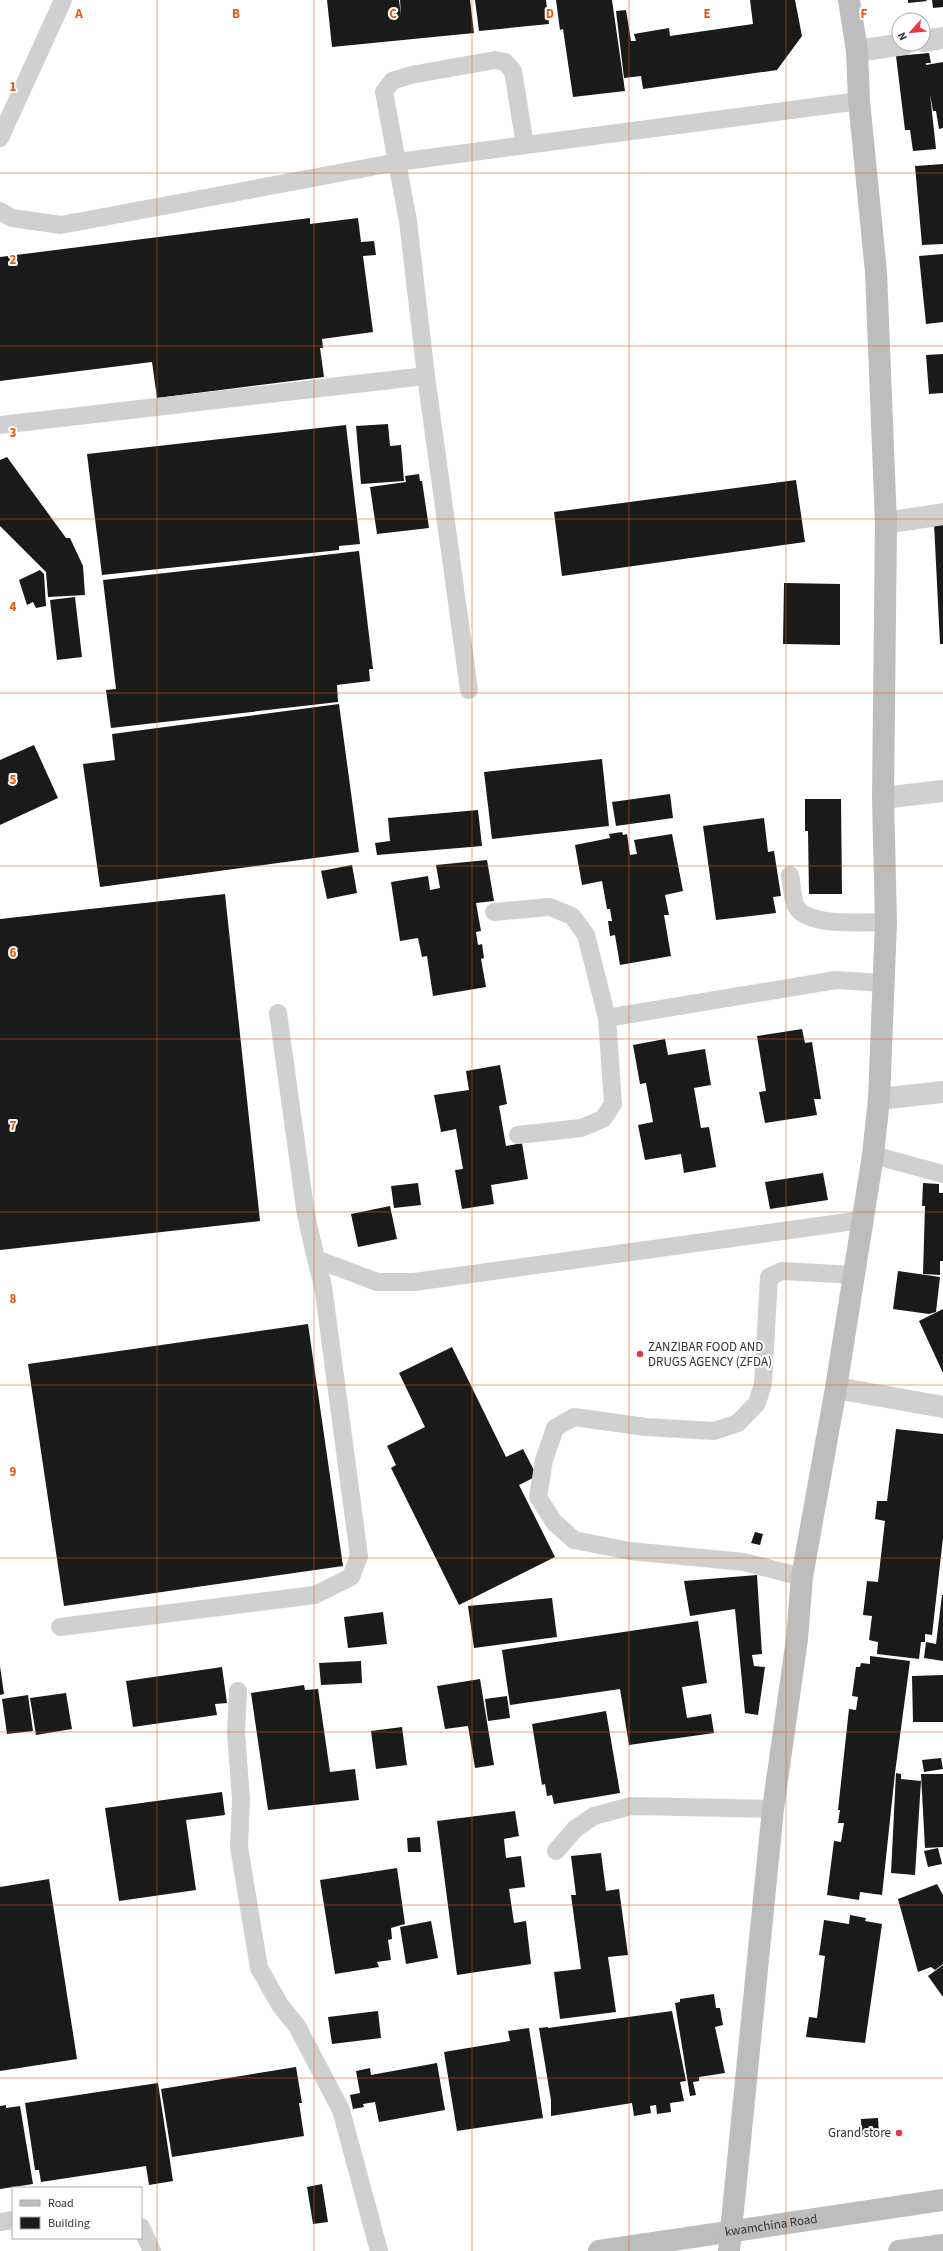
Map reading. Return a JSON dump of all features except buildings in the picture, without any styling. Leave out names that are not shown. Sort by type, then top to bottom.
[{"type":"street","points":[[730,2241],[773,1809],[797,1639],[802,1577],[836,1388],[873,1155],[879,1099],[886,922],[883,798],[886,523],[876,272],[859,101],[857,51],[849,0]]},
{"type":"street","points":[[931,40],[943,38]]},
{"type":"street","points":[[857,51],[891,46]]},
{"type":"street","points":[[886,523],[943,514]]},
{"type":"street","points":[[883,798],[943,791]]},
{"type":"street","points":[[879,1099],[943,1092]]},
{"type":"street","points":[[836,1388],[943,1407]]},
{"type":"street","name":"kwamchina Road","points":[[599,2251],[730,2241],[943,2200]]},
{"type":"street","points":[[899,2251],[943,2245]]},
{"type":"lane","points":[[0,138],[63,0]]},
{"type":"lane","points":[[469,690],[426,376],[408,221],[398,162],[387,118],[384,92],[392,82],[411,75],[495,60],[505,62],[513,71],[525,145]]},
{"type":"lane","points":[[0,211],[12,218],[61,225],[398,162],[859,101]]},
{"type":"lane","points":[[0,425],[426,376]]},
{"type":"lane","points":[[790,875],[796,907],[808,917],[837,922],[886,922]]},
{"type":"lane","points":[[494,912],[550,907],[572,916],[586,935],[607,1018],[613,1104],[603,1119],[581,1128],[518,1135]]},
{"type":"lane","points":[[607,1018],[836,980],[883,983]]},
{"type":"lane","points":[[60,1627],[315,1596],[351,1577],[359,1556],[323,1286],[306,1215],[278,1012]]},
{"type":"lane","points":[[873,1155],[943,1174]]},
{"type":"lane","points":[[316,1259],[378,1282],[414,1282],[862,1220]]},
{"type":"lane","points":[[802,1577],[744,1562],[630,1551],[574,1540],[554,1522],[538,1497],[544,1460],[555,1428],[574,1417],[646,1426],[714,1431],[738,1423],[757,1403],[763,1384],[769,1277],[782,1270],[854,1275]]},
{"type":"lane","points":[[238,1691],[236,1733],[241,1799],[239,1847],[259,1968],[280,2006],[297,2026],[341,2110],[379,2251]]},
{"type":"lane","points":[[556,1851],[575,1829],[594,1816],[631,1806],[773,1809]]},
{"type":"lane","points":[[0,2222],[12,2220]]},
{"type":"lane","points":[[142,2229],[152,2251]]},
{"type":"place","name":"ZANZIBAR FOOD AND DRUGS AGENCY (ZFDA)","points":[[640,1354]]},
{"type":"place","name":"Grand store","points":[[899,2133]]}]
